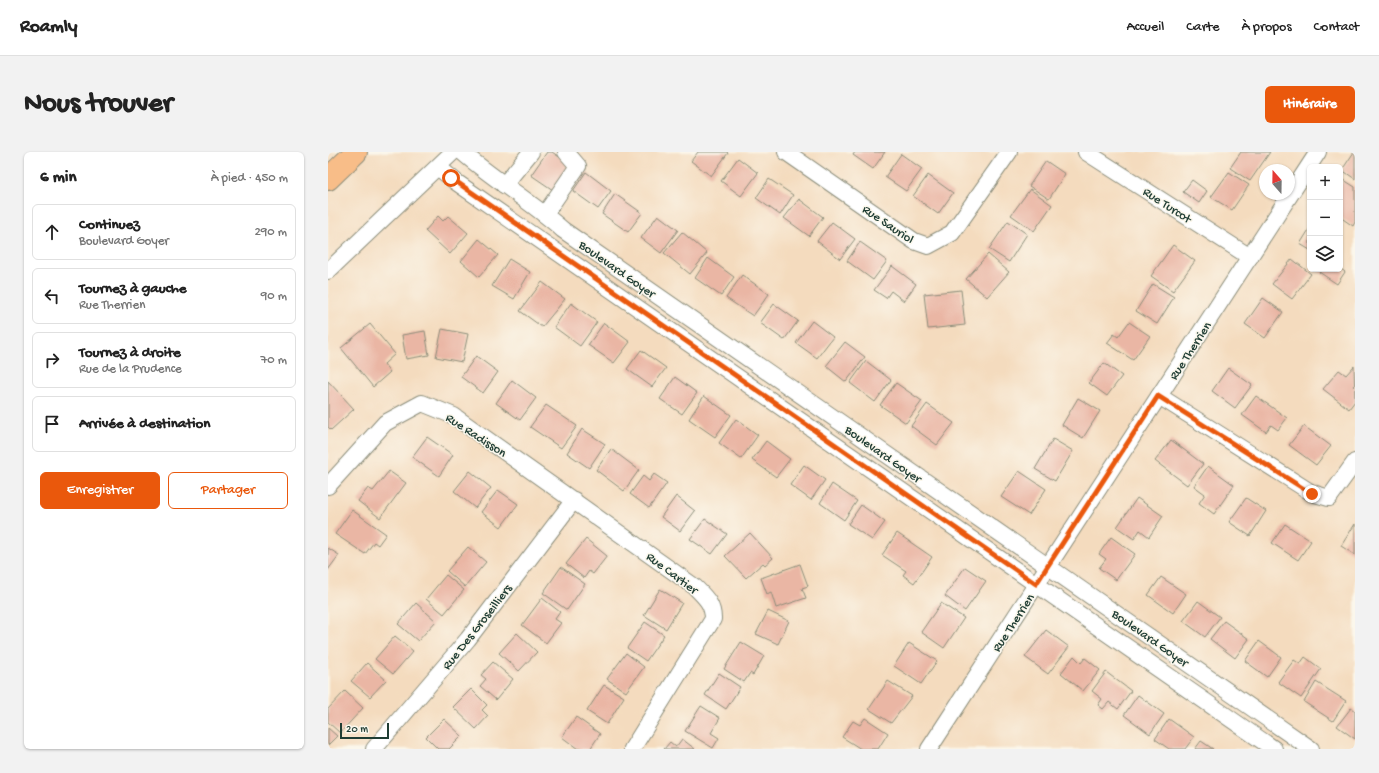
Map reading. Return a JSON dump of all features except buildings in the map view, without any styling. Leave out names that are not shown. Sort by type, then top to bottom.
[{"type":"highway","points":[[328,179],[356,152]]},
{"type":"street","points":[[328,271],[453,152]]},
{"type":"street","name":"Boulevard Goyer","points":[[462,152],[480,168],[546,214],[563,230],[1311,749]]},
{"type":"street","points":[[504,185],[531,152]]},
{"type":"street","points":[[546,214],[578,166],[566,152]]},
{"type":"street","name":"Rue Sauriol","points":[[786,152],[914,241],[928,246],[952,233],[1008,152]]},
{"type":"street","name":"Rue Turcot","points":[[1086,152],[1250,257]]},
{"type":"street","name":"Rue Therrien","points":[[929,749],[1318,152]]},
{"type":"street","name":"Boulevard Goyer","points":[[438,167],[456,182],[1274,749]]},
{"type":"street","points":[[1158,396],[1312,494],[1329,498],[1355,462]]},
{"type":"street","name":"Rue Radisson","points":[[328,486],[385,423],[422,403],[454,416],[574,500]]},
{"type":"street","name":"Rue Des Groseilliers","points":[[374,749],[468,639],[574,500]]},
{"type":"street","name":"Rue Cartier","points":[[574,500],[695,587],[710,603],[713,610],[713,619],[632,749]]},
{"type":"route","points":[[451,178],[1036,584],[1061,548],[1158,396],[1312,494]]}]
